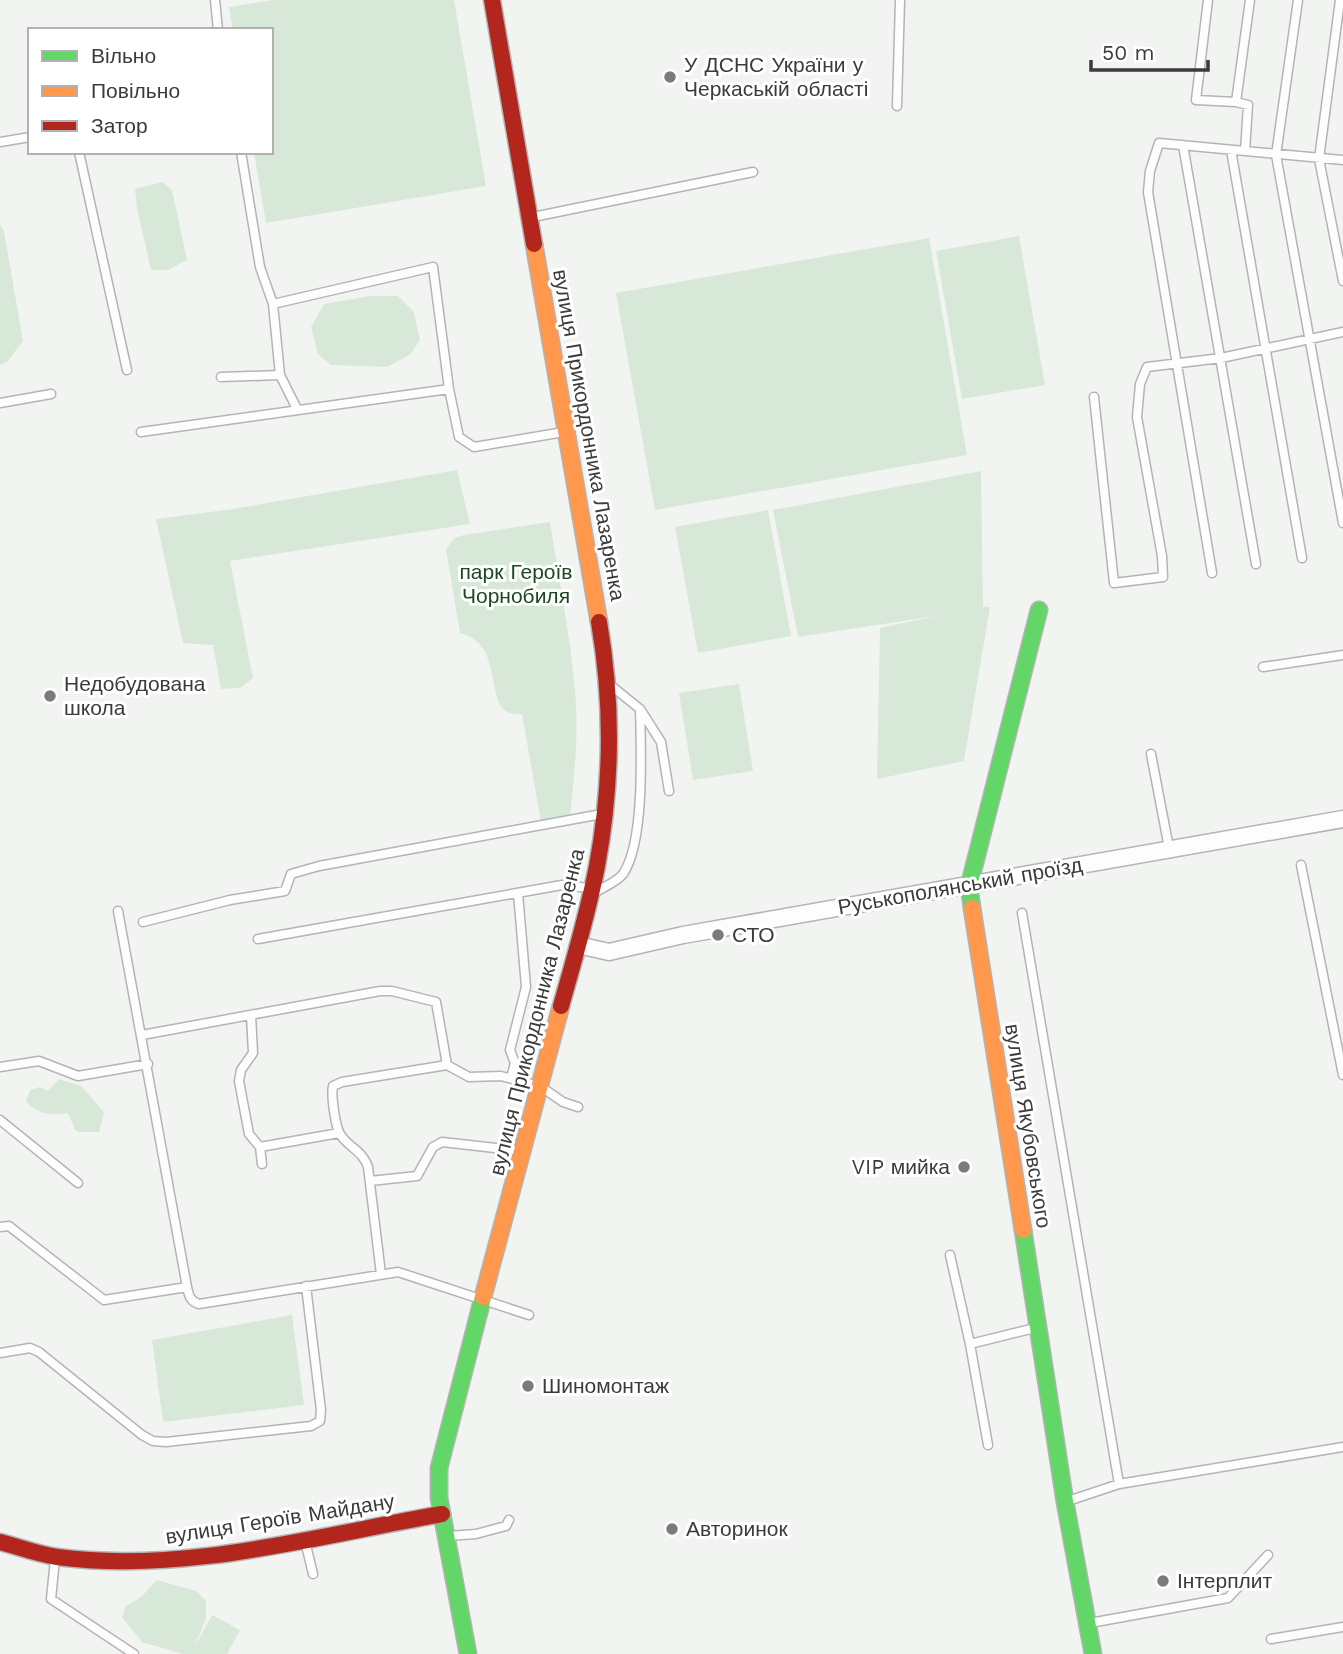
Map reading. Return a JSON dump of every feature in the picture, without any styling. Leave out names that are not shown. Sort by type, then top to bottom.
[{"type":"street","name":"вулиця Прикордонника Лазаренка","points":[[468,1654],[442,1514],[439,1468],[592,893],[605,813],[609,758],[609,684],[594,580],[492,0]]},
{"type":"street","name":"вулиця Якубовського","points":[[1039,610],[969,886],[1065,1502],[1093,1654]]},
{"type":"street","name":"Руськополянський проїзд","points":[[578,945],[609,952],[683,935],[1343,819]]},
{"type":"street","name":"вулиця Героїв Майдану","points":[[0,1542],[56,1556],[157,1559],[220,1552],[442,1514]]},
{"type":"lane","points":[[215,0],[218,28]]},
{"type":"lane","points":[[897,106],[900,0]]},
{"type":"lane","points":[[1208,0],[1196,100],[1248,105],[1245,151]]},
{"type":"lane","points":[[1236,102],[1250,0]]},
{"type":"lane","points":[[1298,0],[1276,155],[1343,523]]},
{"type":"lane","points":[[1340,0],[1320,159],[1343,281]]},
{"type":"lane","points":[[0,142],[28,137]]},
{"type":"lane","points":[[1212,573],[1148,192],[1150,171],[1160,142],[1343,160]]},
{"type":"lane","points":[[1183,145],[1256,564]]},
{"type":"lane","points":[[1231,150],[1302,558]]},
{"type":"lane","points":[[79,154],[127,370]]},
{"type":"lane","points":[[241,154],[260,267],[273,304],[280,375],[297,410]]},
{"type":"lane","points":[[530,218],[753,172]]},
{"type":"lane","points":[[273,304],[433,267],[449,389],[459,437],[474,447],[567,431]]},
{"type":"lane","points":[[1094,397],[1114,583],[1163,577],[1162,556],[1137,417],[1140,384],[1147,367],[1221,358],[1343,332]]},
{"type":"lane","points":[[221,377],[280,375]]},
{"type":"lane","points":[[141,432],[449,389]]},
{"type":"lane","points":[[0,403],[51,394]]},
{"type":"lane","points":[[1263,667],[1343,654]]},
{"type":"lane","points":[[609,684],[640,709],[661,742],[670,791]]},
{"type":"lane","points":[[258,939],[569,884],[592,893],[623,875],[634,847],[640,806],[640,709]]},
{"type":"lane","points":[[1151,754],[1169,848]]},
{"type":"lane","points":[[143,922],[230,900],[285,891],[291,874],[319,866],[605,813]]},
{"type":"lane","points":[[1301,865],[1343,1074]]},
{"type":"lane","points":[[511,1078],[515,1063],[510,1050],[526,987],[518,893]]},
{"type":"lane","points":[[118,911],[187,1287],[193,1302],[199,1304],[381,1274],[404,1273],[529,1315]]},
{"type":"lane","points":[[1022,914],[1119,1485]]},
{"type":"lane","points":[[142,1035],[380,991],[436,1002],[447,1065]]},
{"type":"lane","points":[[251,1015],[253,1053],[241,1070],[239,1081],[249,1134],[260,1147],[262,1164]]},
{"type":"lane","points":[[0,1066],[39,1061],[78,1076],[148,1064]]},
{"type":"lane","points":[[381,1274],[366,1159],[339,1133],[333,1086],[342,1082],[447,1065],[469,1077],[501,1076],[540,1086],[563,1102],[578,1107]]},
{"type":"lane","points":[[0,1120],[78,1183]]},
{"type":"lane","points":[[260,1147],[339,1133]]},
{"type":"lane","points":[[369,1181],[416,1175],[433,1147],[442,1142],[523,1151]]},
{"type":"lane","points":[[0,1227],[9,1226],[104,1300],[187,1287]]},
{"type":"lane","points":[[950,1255],[988,1446]]},
{"type":"lane","points":[[0,1353],[30,1348],[39,1352],[153,1441],[166,1442],[311,1426],[320,1422],[321,1410],[306,1286]]},
{"type":"lane","points":[[970,1345],[1038,1327]]},
{"type":"lane","points":[[1065,1502],[1119,1485],[1343,1447]]},
{"type":"lane","points":[[447,1536],[476,1534],[506,1527],[509,1520]]},
{"type":"lane","points":[[304,1538],[313,1574]]},
{"type":"lane","points":[[1087,1623],[1228,1598],[1268,1555]]},
{"type":"lane","points":[[56,1556],[51,1599],[134,1654]]},
{"type":"lane","points":[[1271,1639],[1343,1626]]},
{"type":"green space","points":[[273,0],[454,0],[486,186],[266,223],[254,154],[273,154],[273,28],[233,28],[229,7]]},
{"type":"green space","points":[[162,182],[172,190],[187,260],[168,270],[151,270],[135,189]]},
{"type":"green space","points":[[0,225],[4,231],[23,341],[7,362],[0,365]]},
{"type":"green space","points":[[1019,236],[1045,385],[962,399],[936,251]]},
{"type":"green space","points":[[929,238],[967,455],[655,510],[616,293]]},
{"type":"green space","points":[[370,296],[398,296],[414,312],[420,340],[410,355],[387,367],[331,365],[318,354],[311,327],[324,304]]},
{"type":"green space","points":[[457,470],[470,524],[230,561],[253,678],[240,688],[221,689],[213,645],[183,643],[156,519],[233,509]]},
{"type":"green space","points":[[981,471],[983,607],[990,607],[964,761],[877,779],[880,628],[936,616],[798,637],[773,510]]},
{"type":"green space","points":[[768,510],[791,636],[698,653],[675,527]]},
{"type":"green space","name":"парк Героїв Чорнобиля","points":[[550,522],[572,657],[576,732],[570,817],[541,822],[522,714],[509,712],[500,705],[485,652],[475,640],[460,633],[446,549],[454,538],[464,535]]},
{"type":"green space","points":[[739,684],[753,771],[693,780],[679,693]]},
{"type":"green space","points":[[59,1079],[81,1086],[104,1112],[99,1132],[79,1132],[75,1130],[68,1113],[46,1113],[26,1102],[30,1090],[40,1087],[48,1091]]},
{"type":"green space","points":[[292,1315],[304,1405],[163,1422],[152,1340]]},
{"type":"green space","points":[[157,1580],[196,1591],[206,1601],[206,1618],[195,1646],[212,1615],[240,1630],[227,1654],[182,1654],[142,1642],[122,1617],[126,1606],[141,1597]]},
{"type":"traffic: fast","points":[[972,908],[969,886],[1039,610]]},
{"type":"traffic: fast","points":[[1023,1230],[1065,1502],[1093,1654]]},
{"type":"traffic: fast","points":[[468,1654],[439,1498],[439,1468],[483,1297]]},
{"type":"traffic: slow","points":[[534,244],[599,622]]},
{"type":"traffic: slow","points":[[972,908],[1023,1230]]},
{"type":"traffic: slow","points":[[483,1297],[561,1006]]},
{"type":"traffic: jam","points":[[492,0],[534,244]]},
{"type":"traffic: jam","points":[[561,1006],[593,884],[606,805],[609,744],[607,683],[599,622]]},
{"type":"traffic: jam","points":[[0,1542],[57,1557],[153,1561],[250,1550],[442,1514]]},
{"type":"place","name":"У ДСНС України у Черкаській області","points":[[670,77]]},
{"type":"place","name":"Недобудована школа","points":[[50,696]]},
{"type":"place","name":"СТО","points":[[718,935]]},
{"type":"place","name":"VIP мийка","points":[[964,1167]]},
{"type":"place","name":"Шиномонтаж","points":[[528,1386]]},
{"type":"place","name":"Авторинок","points":[[672,1529]]},
{"type":"place","name":"Інтерплит","points":[[1163,1581]]}]
